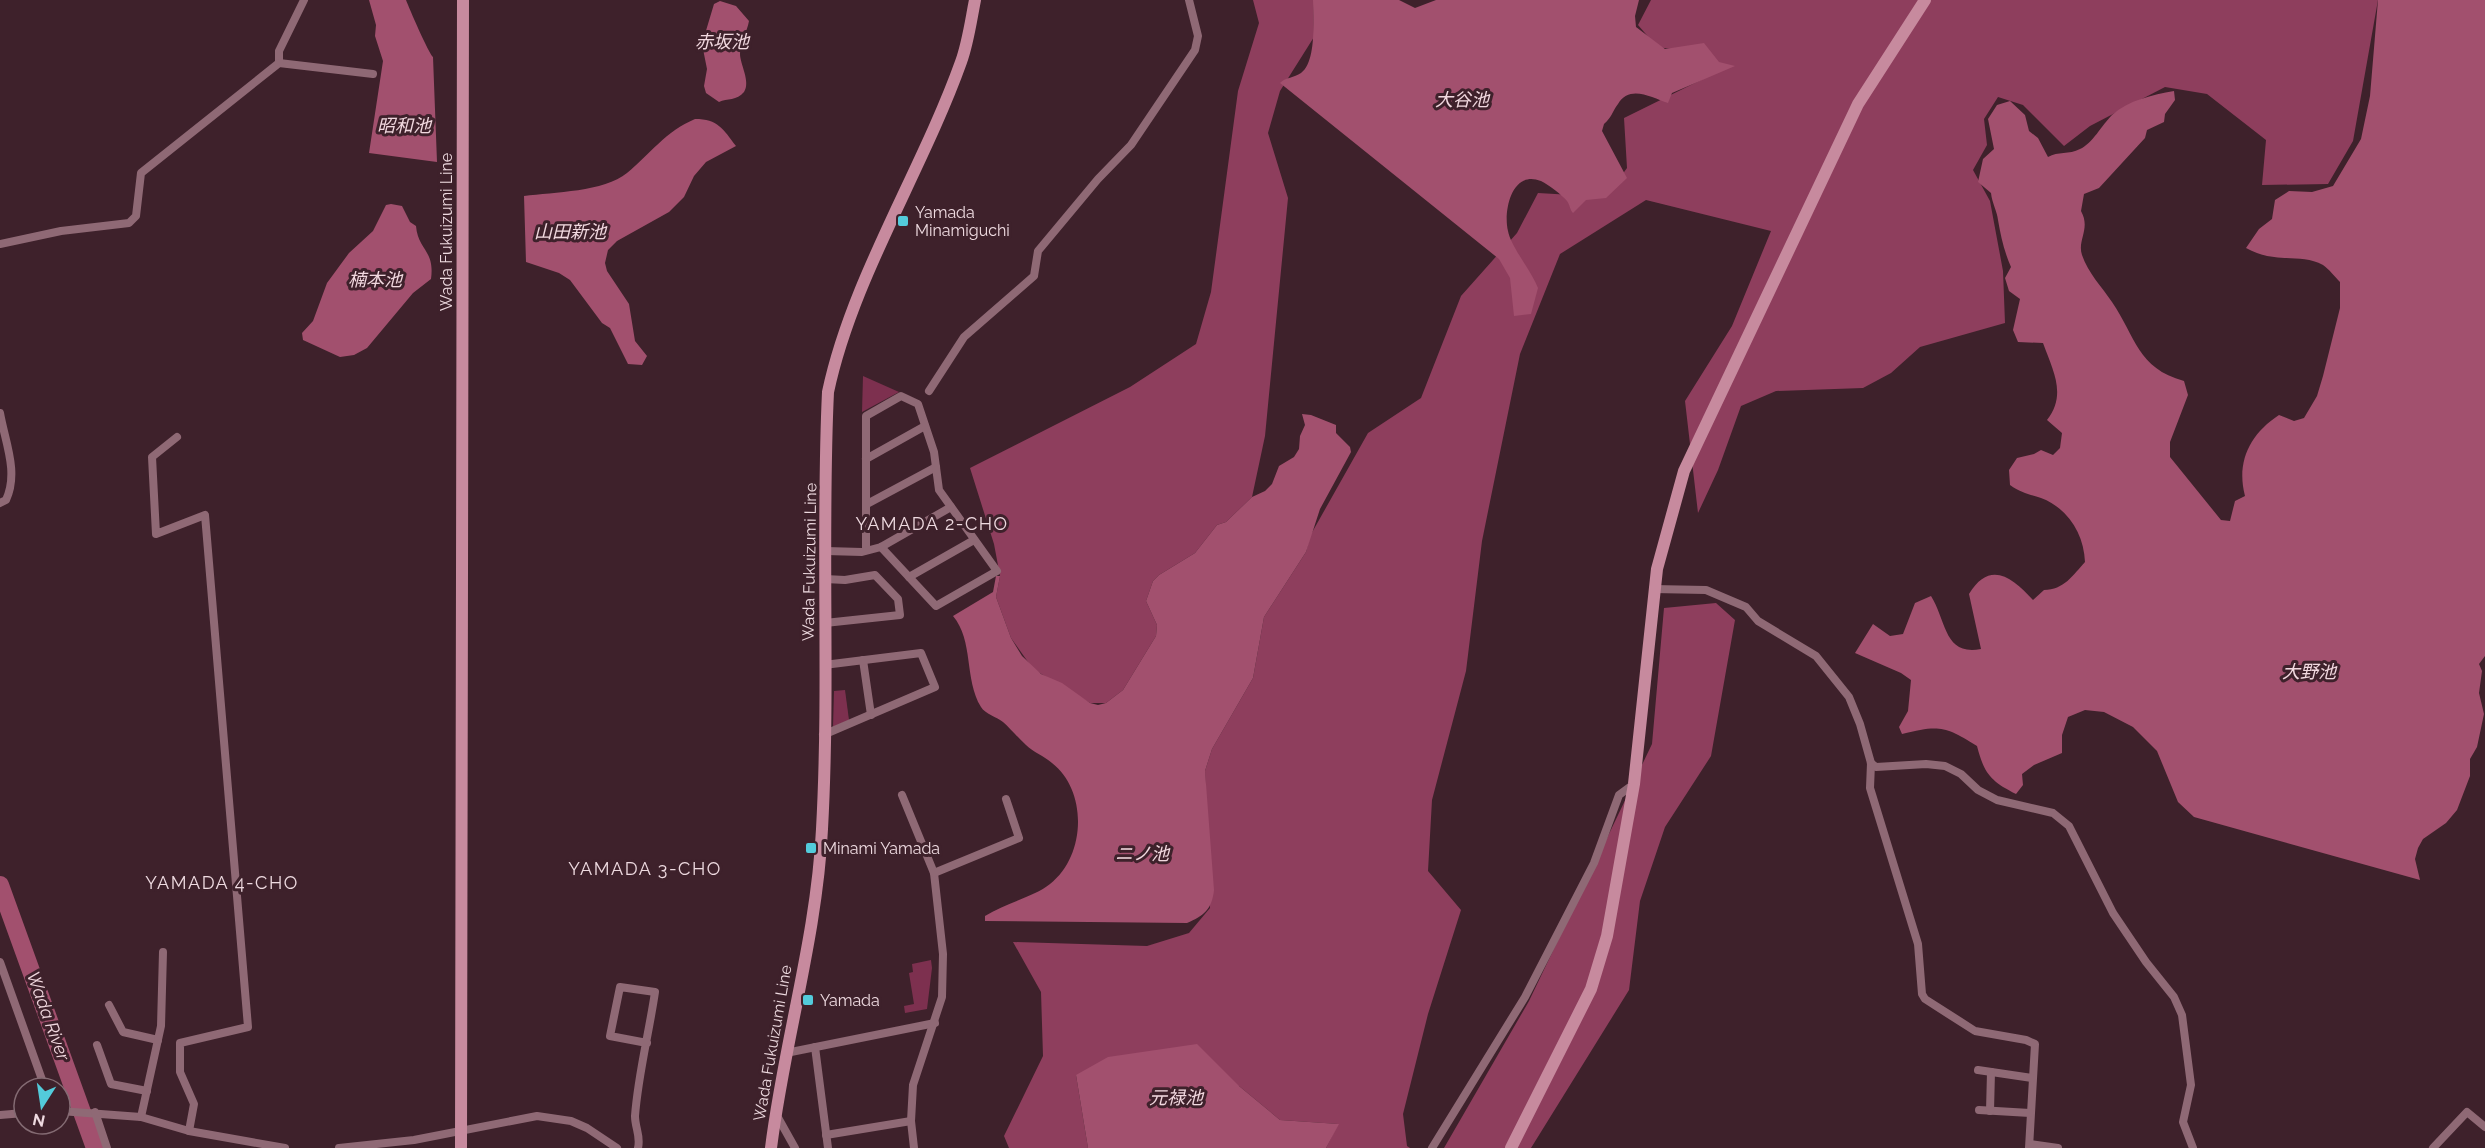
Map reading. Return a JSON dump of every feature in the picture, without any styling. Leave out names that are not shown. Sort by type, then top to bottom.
[{"type":"main road","name":"Wada Fukuizumi Line","points":[[461,1148],[463,0]]},
{"type":"main road","name":"Wada Fukuizumi Line","points":[[771,1148],[775,1113],[808,941],[822,830],[827,420],[834,366],[853,311],[962,61],[975,0]]},
{"type":"main road","points":[[1511,1148],[1591,989],[1607,936],[1634,783],[1653,589],[1666,530],[1684,471],[1858,104],[1924,0]]},
{"type":"street","points":[[279,63],[279,51],[304,0]]},
{"type":"street","points":[[929,391],[964,337],[1034,276],[1038,251],[1098,179],[1131,145],[1195,50],[1198,36],[1189,0]]},
{"type":"street","points":[[0,244],[61,231],[129,223],[136,216],[141,173],[279,63],[373,74]]},
{"type":"street","points":[[866,550],[866,416],[901,396],[918,404],[936,467],[939,490],[997,571],[936,606],[881,547]]},
{"type":"street","points":[[0,413],[11,462],[12,487],[6,501],[0,503]]},
{"type":"street","points":[[866,459],[925,426]]},
{"type":"street","points":[[177,437],[152,457],[156,534],[205,515],[248,1027],[180,1043],[180,1072],[194,1104],[189,1131]]},
{"type":"street","points":[[867,504],[936,467]]},
{"type":"street","points":[[826,551],[866,550],[881,547],[951,507]]},
{"type":"street","points":[[909,577],[974,540]]},
{"type":"street","points":[[825,579],[875,575],[898,599],[900,615],[825,623]]},
{"type":"street","points":[[1653,589],[1706,590],[1746,607],[1758,621],[1816,656],[1849,698],[1871,764],[1870,788],[1918,944],[1922,994],[1925,999],[1975,1031],[2026,1040],[2035,1044],[2029,1146],[2058,1148]]},
{"type":"street","points":[[823,735],[935,687],[921,653],[824,665]]},
{"type":"street","points":[[863,660],[871,715]]},
{"type":"street","points":[[1871,764],[1876,767],[1926,764],[1945,766],[1961,774],[1978,790],[1996,800],[2053,813],[2068,826],[2113,913],[2146,962],[2174,997],[2182,1015],[2191,1084],[2183,1122],[2193,1148]]},
{"type":"street","points":[[1432,1148],[1530,988],[1594,863],[1620,795],[1634,783]]},
{"type":"street","points":[[902,795],[933,873],[943,954],[942,997],[913,1085],[911,1121],[915,1148]]},
{"type":"street","points":[[933,873],[1019,838],[1006,799]]},
{"type":"street","points":[[141,1117],[161,1026],[163,952]]},
{"type":"street","points":[[0,962],[41,1076]]},
{"type":"street","points":[[638,1148],[640,1138],[635,1116],[647,1043],[655,992],[620,987],[610,1036],[647,1043]]},
{"type":"street","points":[[109,1005],[123,1032],[158,1040]]},
{"type":"street","points":[[786,1053],[935,1023]]},
{"type":"street","points":[[97,1045],[111,1084],[147,1091]]},
{"type":"street","points":[[815,1047],[828,1148]]},
{"type":"street","points":[[1978,1070],[2032,1078]]},
{"type":"street","points":[[1990,1111],[1991,1072]]},
{"type":"street","points":[[1979,1110],[2030,1113]]},
{"type":"street","points":[[72,1111],[141,1117],[189,1131],[285,1148]]},
{"type":"street","points":[[92,1112],[107,1148]]},
{"type":"street","points":[[2433,1148],[2467,1112],[2485,1127]]},
{"type":"street","points":[[775,1113],[795,1148]]},
{"type":"street","points":[[339,1148],[414,1140],[537,1116],[572,1121],[617,1148]]},
{"type":"street","points":[[826,1135],[911,1121]]},
{"type":"shaded area","points":[[1253,0],[1313,0],[1314,37],[1280,91],[1268,133],[1288,198],[1265,436],[1252,497],[1226,522],[1217,525],[1195,553],[1153,581],[1146,601],[1157,625],[1156,636],[1123,690],[1106,703],[1090,703],[1033,669],[1011,638],[996,597],[1000,576],[994,544],[970,468],[1130,387],[1196,344],[1211,292],[1238,91],[1259,23]]},
{"type":"shaded area","points":[[1651,0],[2378,0],[2353,141],[2328,184],[2262,185],[2266,140],[2207,94],[2165,87],[2090,126],[2064,146],[2023,105],[1998,97],[1984,119],[1987,145],[1973,170],[1990,201],[2003,271],[2005,323],[1920,347],[1891,373],[1863,388],[1776,391],[1741,406],[1718,470],[1698,513],[1685,401],[1732,326],[1771,231],[1646,200],[1560,254],[1520,354],[1482,541],[1466,671],[1432,800],[1428,871],[1461,910],[1428,1014],[1403,1114],[1407,1146],[1410,1148],[1326,1148],[1338,1124],[1280,1120],[1239,1086],[1076,1075],[1088,1148],[1009,1148],[1004,1136],[1043,1056],[1041,992],[1013,942],[1147,946],[1189,933],[1210,908],[1205,771],[1212,749],[1253,678],[1264,617],[1306,552],[1310,536],[1368,433],[1421,398],[1461,296],[1517,233],[1538,193],[1606,197],[1627,168],[1624,118],[1705,78],[1700,53],[1657,47],[1638,25]]},
{"type":"shaded area","points":[[863,376],[899,392],[862,412]]},
{"type":"shaded area","points":[[1716,603],[1735,620],[1711,756],[1665,827],[1640,901],[1629,990],[1531,1148],[1444,1148],[1529,1001],[1652,744],[1664,608]]},
{"type":"shaded area","points":[[845,690],[849,720],[833,727],[834,691]]},
{"type":"shaded area","points":[[931,960],[927,1009],[905,1013],[904,1006],[914,1004],[909,973],[913,972],[912,964]]},
{"type":"water","name":"昭和池","points":[[369,0],[406,0],[433,57],[437,162],[369,153],[383,61],[375,36],[376,25]]},
{"type":"water","name":"大谷池","points":[[1313,0],[1399,0],[1415,8],[1436,0],[1639,0],[1635,16],[1636,27],[1665,49],[1704,43],[1719,62],[1735,66],[1672,93],[1668,103],[1642,94],[1623,98],[1604,124],[1602,131],[1627,178],[1606,198],[1586,200],[1573,213],[1565,199],[1541,181],[1531,179],[1516,186],[1507,213],[1508,231],[1538,288],[1531,314],[1514,316],[1510,278],[1499,259],[1280,83],[1301,73],[1310,59],[1313,39]]},
{"type":"water","name":"大野池","points":[[2378,0],[2485,0],[2485,656],[2479,664],[2482,671],[2479,693],[2484,714],[2477,747],[2470,759],[2470,776],[2457,810],[2446,823],[2423,839],[2418,848],[2415,859],[2420,880],[2194,817],[2178,802],[2157,751],[2133,727],[2104,712],[2085,710],[2068,717],[2062,735],[2062,753],[2034,765],[2022,774],[2023,785],[2016,794],[2000,785],[1989,775],[1982,763],[1977,746],[1957,734],[1941,729],[1925,729],[1902,734],[1899,727],[1908,711],[1911,680],[1901,673],[1855,653],[1873,624],[1890,636],[1903,634],[1915,603],[1931,596],[1953,642],[1969,650],[1981,649],[1969,594],[1977,583],[1985,577],[2001,576],[2018,585],[2033,600],[2044,590],[2063,585],[2085,562],[2082,542],[2067,515],[2051,502],[2021,492],[2010,485],[2009,470],[2017,458],[2041,450],[2053,455],[2060,448],[2062,433],[2047,420],[2053,410],[2057,392],[2054,373],[2043,343],[2018,342],[2013,330],[2020,299],[2009,291],[2005,278],[2011,267],[1991,193],[1978,182],[1983,159],[1994,149],[1988,119],[1997,105],[2010,101],[2025,115],[2029,131],[2038,138],[2048,157],[2084,147],[2112,115],[2126,105],[2149,96],[2174,91],[2175,100],[2165,114],[2164,122],[2147,130],[2145,138],[2099,188],[2084,194],[2081,211],[2085,223],[2081,250],[2088,268],[2112,302],[2139,350],[2156,368],[2184,381],[2188,395],[2170,442],[2170,457],[2221,520],[2230,521],[2235,501],[2245,496],[2242,472],[2244,460],[2253,440],[2279,415],[2294,421],[2304,418],[2317,396],[2340,308],[2340,282],[2323,265],[2305,259],[2267,256],[2246,248],[2259,229],[2272,219],[2275,200],[2289,191],[2312,192],[2333,186],[2361,139],[2370,96]]},
{"type":"water","name":"赤坂池","points":[[720,1],[736,6],[749,21],[740,54],[746,88],[738,97],[719,102],[706,93],[704,86],[707,69],[702,44],[714,4]]},
{"type":"water","name":"山田新池","points":[[695,119],[715,123],[736,146],[706,162],[694,176],[684,197],[669,212],[617,241],[608,250],[605,263],[607,271],[629,304],[635,341],[647,356],[642,365],[628,364],[610,328],[602,323],[570,280],[559,273],[526,262],[524,196],[592,188],[617,179],[627,173],[667,136]]},
{"type":"water","name":"楠本池","points":[[386,205],[402,206],[410,222],[416,226],[417,234],[431,262],[431,279],[413,293],[367,348],[354,355],[340,357],[303,340],[302,333],[313,321],[327,283],[349,253],[373,231]]},
{"type":"water","name":"ニノ池","points":[[1302,414],[1311,415],[1336,425],[1336,433],[1350,447],[1351,452],[1320,509],[1306,552],[1264,617],[1253,678],[1212,749],[1205,771],[1214,890],[1209,907],[1198,918],[1187,923],[985,921],[985,916],[1043,889],[1062,872],[1071,857],[1076,841],[1077,806],[1064,775],[1029,747],[1003,722],[985,712],[981,707],[972,684],[964,637],[953,616],[993,592],[996,576],[1000,576],[996,597],[1011,638],[1022,656],[1041,674],[1062,683],[1090,703],[1098,705],[1106,703],[1123,690],[1156,636],[1157,625],[1146,601],[1153,581],[1195,553],[1217,525],[1226,522],[1252,497],[1265,491],[1272,484],[1279,466],[1294,457],[1299,449],[1300,436],[1305,425]]},
{"type":"water","name":"元禄池","points":[[1197,1044],[1239,1086],[1280,1120],[1339,1124],[1326,1148],[1088,1148],[1076,1075],[1108,1057]]},
{"type":"waterway","name":"Wada River","points":[[0,885],[95,1148]]},
{"type":"place","name":"Yamada Minamiguchi","points":[[903,221]]},
{"type":"place","name":"Minami Yamada","points":[[811,848]]},
{"type":"place","name":"Yamada","points":[[808,1000]]},
{"type":"district","name":"YAMADA 2-CHO","points":[[932,524]]},
{"type":"district","name":"YAMADA 3-CHO","points":[[645,869]]},
{"type":"district","name":"YAMADA 4-CHO","points":[[222,883]]}]
